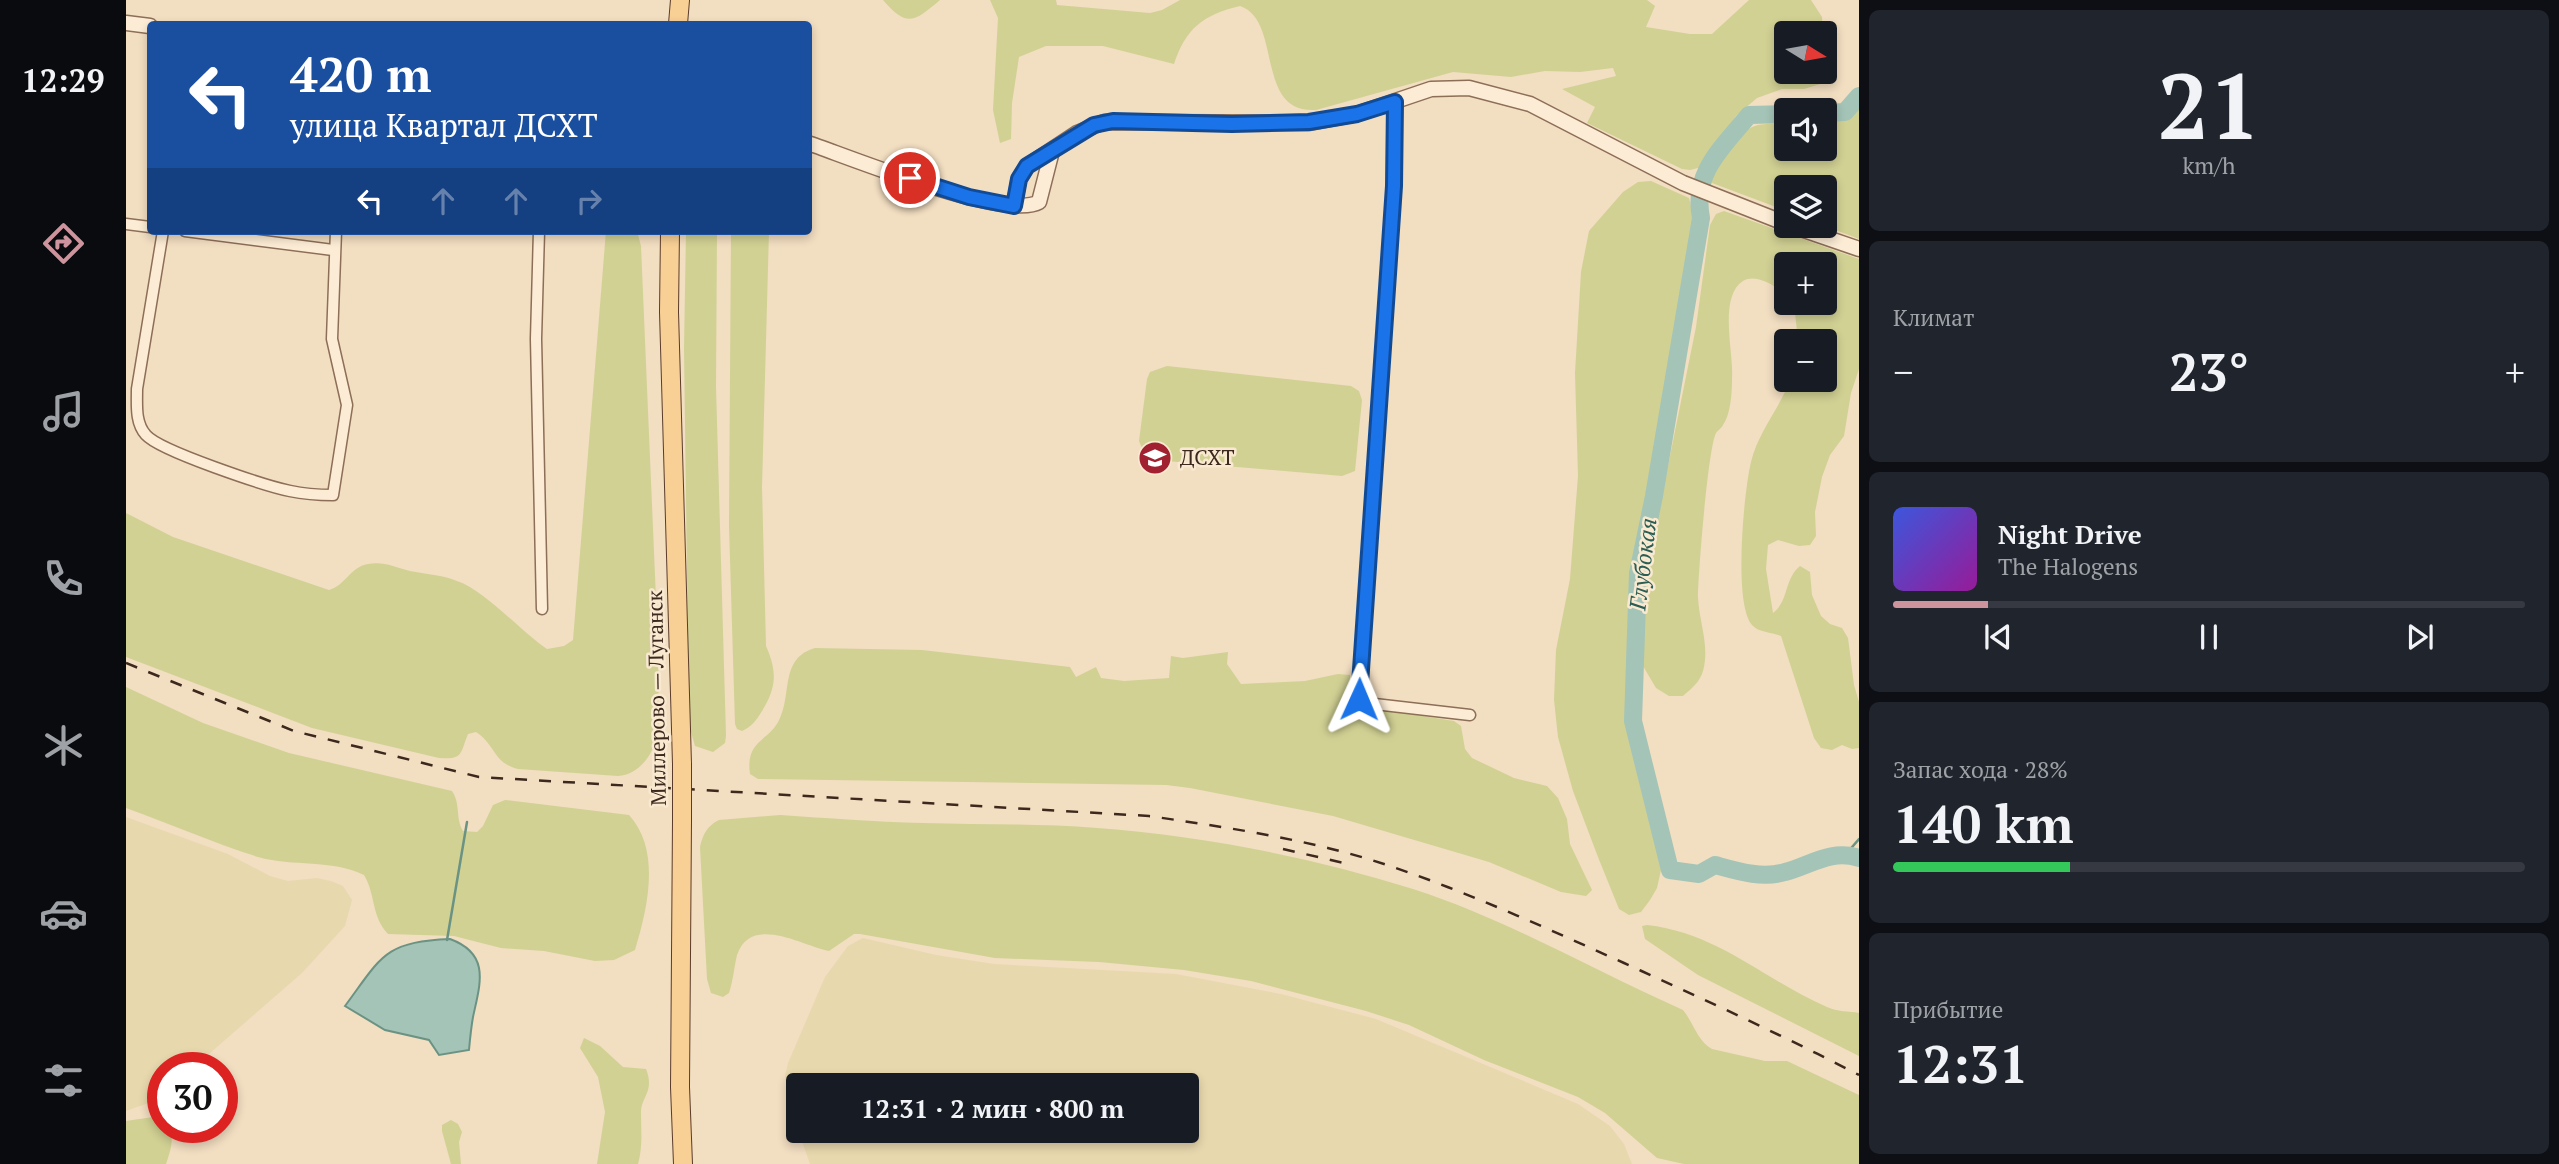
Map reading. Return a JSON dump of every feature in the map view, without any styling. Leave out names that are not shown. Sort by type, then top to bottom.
[{"type":"main road","points":[[678,21],[680,0]]},
{"type":"main road","name":"Миллерово — Луганск","points":[[670,235],[669,312],[682,764],[680,1087],[683,1164]]},
{"type":"street","points":[[126,23],[147,26]]},
{"type":"street","points":[[1014,206],[1022,171],[1086,128],[1113,121],[1232,124],[1309,122],[1357,114],[1431,89],[1460,87],[1538,108],[1683,183],[1774,219]]},
{"type":"street","points":[[1395,102],[1394,186],[1358,691],[1359,699],[1366,703],[1470,715]]},
{"type":"street","points":[[812,144],[956,193],[1014,206],[1039,202],[1052,151]]},
{"type":"street","points":[[126,224],[147,227]]},
{"type":"street","points":[[162,235],[137,389],[137,412],[144,433],[154,443],[181,455],[288,491],[315,495],[333,495],[348,405],[332,339],[335,235]]},
{"type":"street","points":[[216,235],[334,250]]},
{"type":"street","points":[[538,235],[536,339],[542,609]]},
{"type":"street","points":[[1827,238],[1859,249]]},
{"type":"shaded area","points":[[126,817],[228,854],[270,876],[288,881],[317,878],[343,886],[352,900],[345,926],[302,973],[211,1052],[147,1052],[147,1103],[126,1111]]},
{"type":"shaded area","points":[[863,938],[936,955],[994,964],[1176,974],[1281,994],[1376,1019],[1578,1104],[1610,1126],[1624,1144],[1632,1164],[810,1164],[803,1143],[1199,1143],[1199,1073],[786,1073],[786,1083],[785,1076],[788,1063],[825,977],[848,946]]},
{"type":"shaded area","points":[[450,939],[472,953],[480,971],[469,1050],[439,1055],[429,1040],[385,1030],[345,1006],[387,955],[411,944]]},
{"type":"green space","points":[[883,0],[940,0],[911,19],[898,15]]},
{"type":"green space","points":[[990,0],[1056,0],[1057,5],[1150,13],[1180,0],[1647,0],[1655,6],[1646,27],[1690,34],[1712,34],[1749,0],[1811,0],[1822,21],[1774,21],[1774,84],[1820,84],[1804,89],[1782,89],[1757,98],[1736,116],[1702,167],[1682,169],[1587,123],[1595,107],[1562,89],[1616,76],[1613,68],[1580,72],[1545,71],[1511,77],[1453,72],[1316,110],[1297,107],[1284,97],[1276,83],[1261,29],[1253,15],[1240,6],[1206,19],[1190,32],[1174,64],[1103,46],[1046,46],[1019,57],[1012,103],[1011,139],[1000,143],[993,110],[998,18]]},
{"type":"green space","points":[[1859,104],[1859,239],[1837,231],[1837,175],[1774,175],[1774,206],[1712,183],[1710,179],[1717,163],[1735,139],[1761,124],[1774,124],[1774,161],[1837,161],[1837,116],[1848,114]]},
{"type":"green space","points":[[1651,181],[1689,198],[1693,232],[1654,463],[1634,563],[1626,692],[1626,726],[1663,861],[1657,888],[1650,900],[1641,912],[1629,915],[1619,909],[1573,791],[1558,737],[1554,700],[1556,650],[1570,579],[1578,476],[1575,373],[1581,272],[1589,231],[1623,192],[1638,182]]},
{"type":"green space","points":[[1724,211],[1774,229],[1774,238],[1800,238],[1859,259],[1859,369],[1851,393],[1844,436],[1830,455],[1822,477],[1815,512],[1816,536],[1810,545],[1799,546],[1778,540],[1768,545],[1766,569],[1773,613],[1782,602],[1791,577],[1800,566],[1810,572],[1812,595],[1821,616],[1830,624],[1842,628],[1848,638],[1859,702],[1859,748],[1852,749],[1842,745],[1832,750],[1821,748],[1814,738],[1781,636],[1755,628],[1746,613],[1741,571],[1748,476],[1754,451],[1764,430],[1785,392],[1837,392],[1837,329],[1797,329],[1795,315],[1837,315],[1837,252],[1774,252],[1774,287],[1766,282],[1748,279],[1735,289],[1729,312],[1732,389],[1728,415],[1713,443],[1702,539],[1698,597],[1705,643],[1703,671],[1697,682],[1683,696],[1669,696],[1656,688],[1643,666],[1646,575],[1696,327],[1710,225],[1716,214]]},
{"type":"green space","points":[[606,235],[638,235],[641,246],[659,725],[652,751],[634,771],[618,776],[518,769],[504,763],[476,732],[468,734],[457,757],[439,758],[312,728],[126,657],[126,513],[173,537],[329,590],[357,569],[373,563],[446,577],[480,593],[547,649],[564,646],[573,640]]},
{"type":"green space","points":[[686,235],[717,235],[716,387],[726,736],[725,743],[713,752],[695,746],[689,725],[684,349]]},
{"type":"green space","points":[[731,235],[769,235],[762,487],[766,646],[774,679],[771,694],[762,711],[751,725],[742,731],[737,729],[735,724],[729,526]]},
{"type":"green space","points":[[1167,366],[1351,386],[1359,391],[1362,400],[1355,471],[1342,476],[1155,460],[1146,457],[1139,441],[1147,379],[1150,372]]},
{"type":"green space","points":[[815,648],[922,650],[1070,667],[1076,677],[1096,667],[1101,678],[1124,681],[1169,678],[1171,656],[1183,658],[1228,652],[1227,664],[1241,684],[1305,681],[1338,674],[1350,675],[1352,702],[1361,706],[1454,721],[1461,726],[1465,749],[1472,758],[1514,778],[1547,786],[1558,798],[1567,819],[1570,844],[1592,890],[1586,896],[1561,892],[1489,862],[1333,816],[1190,788],[1166,785],[758,779],[750,774],[751,754],[780,718],[789,677],[796,660]]},
{"type":"green space","points":[[126,687],[203,723],[289,753],[452,791],[463,831],[477,832],[483,826],[493,805],[505,800],[629,815],[639,829],[645,845],[649,880],[644,916],[635,950],[614,960],[595,961],[544,951],[501,948],[454,936],[388,934],[376,913],[364,875],[339,867],[258,857],[126,808]]},
{"type":"green space","points":[[780,815],[904,822],[1053,825],[1177,836],[1296,858],[1413,889],[1516,930],[1683,1010],[1699,1037],[1712,1049],[1765,1061],[1787,1061],[1859,1095],[1859,1164],[1684,1164],[1657,1158],[1605,1113],[1578,1097],[1484,1060],[1409,1025],[1251,981],[1184,970],[1099,962],[995,958],[860,934],[854,934],[829,951],[778,935],[765,934],[753,936],[744,943],[737,955],[729,993],[723,997],[711,993],[707,979],[700,847],[703,838],[709,828],[719,820]]},
{"type":"green space","points":[[1642,926],[1697,937],[1827,1007],[1859,1013],[1859,1056],[1698,975],[1645,939]]},
{"type":"green space","points":[[584,1038],[600,1046],[623,1067],[646,1069],[649,1083],[642,1107],[638,1164],[597,1164],[605,1112],[598,1077],[580,1048]]},
{"type":"green space","points":[[147,1118],[147,1143],[171,1143],[166,1164],[126,1164],[126,1121]]},
{"type":"green space","points":[[451,1120],[458,1124],[462,1132],[459,1142],[461,1164],[451,1164],[442,1131],[442,1125]]},
{"type":"waterway","name":"Глубокая","points":[[1837,112],[1845,112],[1859,96]]},
{"type":"waterway","name":"Глубокая","points":[[1774,114],[1749,115],[1712,162],[1701,188],[1701,218],[1654,496],[1638,573],[1633,721],[1670,870],[1699,874],[1715,865],[1767,875],[1839,855],[1859,858]]},
{"type":"waterway","points":[[447,940],[467,822]]},
{"type":"waterway","points":[[1846,854],[1859,839]]},
{"type":"railway","points":[[126,663],[294,731],[479,777],[1149,816],[1241,830],[1333,849],[1422,877],[1510,912],[1713,1004],[1859,1075]]},
{"type":"railway","points":[[1283,849],[1344,863]]},
{"type":"place","name":"ДСХТ","points":[[1155,458]]},
{"type":"route","points":[[910,178],[969,197],[1014,206],[1022,171],[1064,141],[1094,125],[1113,121],[1232,124],[1309,122],[1336,119],[1395,102],[1394,186],[1359,699]]}]
